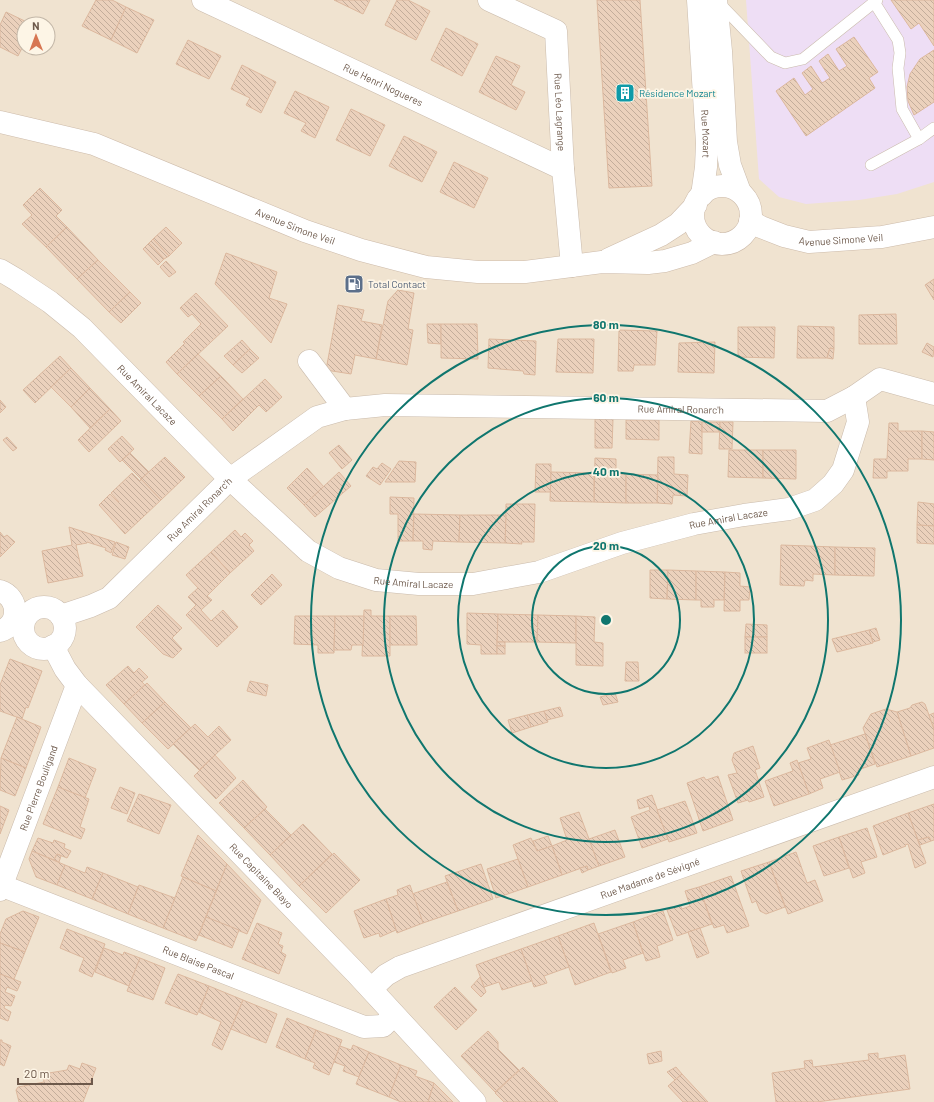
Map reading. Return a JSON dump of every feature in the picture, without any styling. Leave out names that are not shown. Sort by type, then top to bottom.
[{"type":"street","name":"Rue Henri Nogueres","points":[[203,0],[563,170]]},
{"type":"street","name":"Rue Léo Lagrange","points":[[489,0],[556,31],[563,170],[572,266]]},
{"type":"street","name":"Rue Mozart","points":[[698,0],[707,143],[706,167],[699,200]]},
{"type":"street","name":"Rue Mozart","points":[[716,0],[721,51],[726,142],[730,164],[740,192]]},
{"type":"street","name":"Avenue Simone Veil","points":[[0,122],[94,144],[305,231],[361,250],[426,267],[478,272],[525,272],[602,262],[648,263],[665,261],[692,253],[714,242]]},
{"type":"street","points":[[720,187],[733,188],[740,192],[746,198],[751,213],[748,228],[743,234],[737,240],[722,244],[714,242],[701,234],[694,220],[694,212],[699,200],[709,190],[720,187]]},
{"type":"street","name":"Avenue Simone Veil","points":[[602,262],[661,235],[678,224],[699,200]]},
{"type":"street","name":"Avenue Simone Veil","points":[[750,221],[784,236],[810,242],[874,238],[934,227]]},
{"type":"street","name":"Rue Amiral Lacaze","points":[[0,270],[50,302],[82,328],[230,479],[308,551],[339,568],[376,580],[419,584],[473,584],[539,572],[622,543],[694,524],[789,509],[815,500],[833,484],[843,470],[858,422],[854,397]]},
{"type":"street","points":[[309,361],[345,409]]},
{"type":"street","name":"Rue Amiral Ronarc'h","points":[[61,616],[109,598],[230,479],[317,417],[345,409],[385,405],[827,411],[854,397],[880,379],[934,394]]},
{"type":"street","points":[[6,595],[23,607],[34,610]]},
{"type":"street","points":[[2,630],[9,626],[15,614],[15,606],[6,595]]},
{"type":"street","points":[[2,630],[16,632],[25,637],[34,646],[47,648],[59,642],[63,636],[65,630],[64,622],[61,616],[54,609],[39,607],[28,614],[24,621],[23,629],[25,637]]},
{"type":"street","name":"Rue Capitaine Blayo","points":[[53,646],[65,669],[77,685],[371,989],[475,1102]]},
{"type":"street","name":"Rue Pierre Bouligand","points":[[1,887],[77,685]]},
{"type":"street","name":"Rue Madame de Sévigné","points":[[371,989],[386,975],[400,967],[934,777]]},
{"type":"street","name":"Rue Blaise Pascal","points":[[1,887],[364,1027],[383,1026],[394,1015]]},
{"type":"lane","points":[[716,0],[771,57],[785,63],[803,59],[875,1],[898,40],[900,53],[898,68],[902,109],[919,139]]},
{"type":"lane","points":[[871,165],[919,139],[934,128]]},
{"type":"shaded area","points":[[0,0],[934,0],[934,1102],[0,1102]]},
{"type":"shaded area","points":[[746,0],[934,0],[934,182],[897,194],[859,200],[806,204],[779,197],[759,179]]},
{"type":"building","points":[[96,0],[112,0],[126,7],[111,40],[82,26]]},
{"type":"building","points":[[334,0],[370,0],[363,14]]},
{"type":"building","points":[[397,0],[408,0],[430,11],[416,40],[385,25]]},
{"type":"building","name":"Résidence Mozart","points":[[597,0],[640,0],[652,186],[609,188]]},
{"type":"building","points":[[891,0],[934,0],[934,46],[919,23],[911,29]]},
{"type":"building","points":[[126,7],[154,20],[137,53],[111,40]]},
{"type":"building","points":[[6,12],[16,17],[16,55],[0,47],[0,25]]},
{"type":"building","points":[[446,28],[478,44],[462,76],[431,60]]},
{"type":"building","points":[[854,37],[878,72],[869,78],[875,88],[806,136],[776,91],[794,78],[805,95],[813,89],[802,73],[811,66],[822,83],[830,78],[819,61],[828,54],[839,71],[847,66],[836,49]]},
{"type":"building","points":[[188,40],[221,56],[209,79],[176,64]]},
{"type":"building","points":[[934,50],[934,102],[914,115],[908,101],[907,87],[910,74],[920,59]]},
{"type":"building","points":[[496,56],[520,66],[511,85],[525,92],[516,110],[479,92]]},
{"type":"building","points":[[242,65],[276,82],[261,113],[246,105],[250,98],[231,89]]},
{"type":"building","points":[[295,91],[329,107],[315,138],[301,131],[306,123],[284,113]]},
{"type":"building","points":[[351,109],[385,125],[370,156],[336,140]]},
{"type":"building","points":[[404,136],[437,152],[422,182],[389,166]]},
{"type":"building","points":[[454,162],[488,178],[474,208],[440,192]]},
{"type":"building","points":[[40,188],[62,210],[56,216],[67,227],[46,247],[22,224],[32,215],[23,205]]},
{"type":"building","points":[[67,227],[98,260],[77,279],[46,247]]},
{"type":"building","points":[[166,227],[182,243],[169,256],[153,239]]},
{"type":"building","points":[[153,239],[169,256],[164,259],[149,243]]},
{"type":"building","points":[[149,243],[164,259],[158,265],[143,249]]},
{"type":"building","points":[[226,253],[277,272],[269,298],[287,304],[271,343],[215,284]]},
{"type":"building","points":[[98,260],[130,292],[109,312],[77,279]]},
{"type":"building","points":[[166,261],[176,272],[169,277],[160,267]]},
{"type":"building","points":[[934,279],[934,300],[925,285]]},
{"type":"building","points":[[398,290],[414,293],[408,329],[413,330],[407,365],[376,359],[388,301]]},
{"type":"building","points":[[130,292],[141,303],[121,323],[109,312]]},
{"type":"building","points":[[196,293],[228,326],[177,374],[166,362],[201,324],[192,314],[188,317],[180,308]]},
{"type":"building","points":[[338,305],[364,310],[361,321],[382,325],[376,359],[355,355],[351,374],[326,370]]},
{"type":"building","points":[[896,314],[897,344],[859,344],[859,315]]},
{"type":"building","points":[[427,324],[441,324],[441,344],[428,343]]},
{"type":"building","points":[[441,324],[477,324],[478,359],[441,358]]},
{"type":"building","points":[[798,326],[834,327],[834,349],[830,348],[827,358],[797,358]]},
{"type":"building","points":[[738,327],[775,327],[774,358],[738,357]]},
{"type":"building","points":[[619,330],[657,331],[655,365],[634,365],[633,371],[618,371]]},
{"type":"building","points":[[489,339],[536,341],[535,375],[524,374],[523,371],[488,368]]},
{"type":"building","points":[[558,339],[594,339],[593,373],[556,372]]},
{"type":"building","points":[[242,340],[250,349],[233,365],[224,356]]},
{"type":"building","points":[[715,342],[714,373],[678,372],[679,343]]},
{"type":"building","points":[[927,343],[934,347],[933,357],[922,352]]},
{"type":"building","points":[[830,348],[834,349],[833,359],[827,358]]},
{"type":"building","points":[[250,349],[259,358],[242,373],[233,365]]},
{"type":"building","points":[[198,354],[221,376],[199,396],[177,374]]},
{"type":"building","points":[[60,356],[71,368],[35,403],[23,390]]},
{"type":"building","points":[[71,368],[90,388],[71,407],[51,387]]},
{"type":"building","points":[[221,376],[243,399],[222,419],[199,396]]},
{"type":"building","points":[[265,379],[282,397],[266,412],[259,405],[233,431],[222,419]]},
{"type":"building","points":[[90,388],[110,409],[90,428],[71,407]]},
{"type":"building","points":[[0,400],[6,407],[0,413]]},
{"type":"building","points":[[110,409],[121,421],[89,452],[78,440]]},
{"type":"building","points":[[595,419],[613,419],[612,448],[595,448]]},
{"type":"building","points":[[626,420],[659,420],[659,440],[626,439]]},
{"type":"building","points":[[691,421],[702,422],[702,454],[689,453]]},
{"type":"building","points":[[702,422],[720,422],[719,432],[702,432]]},
{"type":"building","points":[[720,422],[733,422],[732,449],[719,449]]},
{"type":"building","points":[[889,423],[898,423],[898,431],[922,431],[922,459],[908,459],[908,471],[887,471],[887,478],[873,478],[874,459],[887,459]]},
{"type":"building","points":[[922,431],[934,432],[934,460],[922,459]]},
{"type":"building","points":[[122,436],[134,449],[120,462],[108,449]]},
{"type":"building","points":[[7,437],[17,448],[13,451],[3,440]]},
{"type":"building","points":[[339,445],[352,460],[342,469],[329,453]]},
{"type":"building","points":[[729,450],[763,450],[763,478],[728,477]]},
{"type":"building","points":[[763,450],[796,450],[796,479],[763,478]]},
{"type":"building","points":[[130,453],[149,472],[141,479],[122,460]]},
{"type":"building","points":[[165,457],[185,477],[161,500],[141,479]]},
{"type":"building","points":[[658,457],[674,457],[674,474],[688,475],[687,496],[673,495],[672,504],[657,503]]},
{"type":"building","points":[[595,458],[616,459],[616,474],[626,474],[626,503],[594,502]]},
{"type":"building","points":[[399,461],[416,462],[415,482],[385,482]]},
{"type":"building","points":[[382,463],[391,469],[380,485],[366,476],[373,467],[377,469]]},
{"type":"building","points":[[536,464],[551,464],[551,492],[535,492]]},
{"type":"building","points":[[307,468],[324,487],[304,505],[287,488]]},
{"type":"building","points":[[339,472],[351,486],[315,517],[304,505]]},
{"type":"building","points":[[551,472],[594,473],[594,502],[550,501]]},
{"type":"building","points":[[132,473],[140,481],[141,479],[161,500],[125,534],[99,505],[110,494],[119,502],[111,493]]},
{"type":"building","points":[[626,474],[658,475],[657,503],[626,503]]},
{"type":"building","points":[[390,497],[414,498],[413,541],[398,541],[398,514],[390,514]]},
{"type":"building","points":[[918,502],[934,504],[934,526],[917,525]]},
{"type":"building","points":[[506,504],[535,504],[534,542],[521,542],[522,544],[505,543]]},
{"type":"building","points":[[414,514],[460,515],[459,542],[433,541],[432,550],[423,549],[423,541],[413,541]]},
{"type":"building","points":[[460,515],[506,515],[505,543],[459,542]]},
{"type":"building","points":[[917,525],[934,526],[934,544],[917,543]]},
{"type":"building","points":[[69,527],[115,542],[111,553],[105,550],[106,548],[87,542],[76,545],[83,576],[48,583],[42,551],[72,545]]},
{"type":"building","points":[[235,530],[241,537],[245,533],[253,541],[249,545],[254,551],[230,573],[211,552]]},
{"type":"building","points":[[0,532],[4,537],[7,535],[15,542],[0,557]]},
{"type":"building","points":[[116,542],[129,547],[125,559],[112,555]]},
{"type":"building","points":[[781,545],[835,547],[835,575],[813,574],[813,581],[805,580],[804,586],[780,585]]},
{"type":"building","points":[[835,547],[875,548],[874,576],[835,575]]},
{"type":"building","points":[[211,552],[230,573],[207,596],[212,600],[201,610],[211,621],[223,610],[238,627],[217,647],[186,615],[196,605],[188,597],[198,588],[186,575]]},
{"type":"building","points":[[650,570],[668,570],[667,599],[650,598]]},
{"type":"building","points":[[668,570],[696,571],[696,600],[667,599]]},
{"type":"building","points":[[696,571],[725,572],[724,600],[714,600],[714,607],[701,607],[701,600],[696,600]]},
{"type":"building","points":[[725,572],[740,573],[740,586],[750,587],[749,600],[740,600],[740,611],[724,611]]},
{"type":"building","points":[[272,574],[282,585],[261,605],[251,595]]},
{"type":"building","points":[[158,605],[182,628],[172,638],[182,649],[173,658],[163,654],[136,627]]},
{"type":"building","points":[[364,610],[371,610],[371,616],[390,616],[390,656],[362,656]]},
{"type":"building","points":[[467,613],[498,614],[497,654],[481,654],[481,645],[467,644]]},
{"type":"building","points":[[498,614],[538,615],[537,642],[497,642]]},
{"type":"building","points":[[538,615],[576,616],[576,643],[537,642]]},
{"type":"building","points":[[295,616],[335,616],[334,653],[318,653],[318,645],[294,644]]},
{"type":"building","points":[[335,616],[364,616],[363,645],[352,645],[351,650],[334,650]]},
{"type":"building","points":[[390,616],[416,616],[417,645],[390,645]]},
{"type":"building","points":[[576,616],[595,617],[594,642],[603,643],[603,666],[576,665]]},
{"type":"building","points":[[746,624],[767,625],[767,637],[745,637]]},
{"type":"building","points":[[876,628],[880,640],[873,642],[869,630]]},
{"type":"building","points":[[869,630],[873,643],[837,652],[832,639]]},
{"type":"building","points":[[745,637],[767,637],[767,653],[745,653]]},
{"type":"building","points":[[497,642],[505,642],[505,646],[497,646]]},
{"type":"building","points":[[497,646],[505,646],[505,654],[497,654]]},
{"type":"building","points":[[10,659],[42,671],[28,708],[26,707],[22,719],[0,711],[0,685]]},
{"type":"building","points":[[626,662],[638,662],[639,681],[625,681]]},
{"type":"building","points":[[128,666],[134,673],[139,668],[148,677],[142,682],[145,685],[124,704],[106,685]]},
{"type":"building","points":[[250,681],[268,685],[266,696],[247,691]]},
{"type":"building","points":[[147,683],[165,702],[142,723],[124,704]]},
{"type":"building","points":[[615,693],[618,702],[603,705],[600,697]]},
{"type":"building","points":[[165,702],[191,728],[168,749],[142,723]]},
{"type":"building","points":[[922,702],[925,704],[934,729],[934,748],[911,756],[897,712]]},
{"type":"building","points":[[560,707],[563,716],[547,720],[544,711]]},
{"type":"building","points":[[886,709],[897,712],[911,756],[877,767],[863,728],[871,714]]},
{"type":"building","points":[[544,711],[548,722],[531,727],[527,715]]},
{"type":"building","points":[[934,713],[934,729],[929,715]]},
{"type":"building","points":[[527,715],[531,727],[512,733],[508,720]]},
{"type":"building","points":[[17,717],[41,727],[26,768],[1,758]]},
{"type":"building","points":[[195,724],[208,737],[219,726],[231,740],[199,770],[173,744]]},
{"type":"building","points":[[865,734],[875,764],[858,770],[859,775],[842,780],[830,745]]},
{"type":"building","points":[[829,740],[840,772],[820,779],[823,788],[809,794],[798,763],[811,759],[807,748]]},
{"type":"building","points":[[753,746],[760,768],[755,770],[764,797],[749,802],[748,800],[738,803],[728,775],[737,773],[732,760],[734,753]]},
{"type":"building","points":[[215,755],[236,778],[216,799],[194,776]]},
{"type":"building","points":[[1,758],[26,768],[15,796],[0,790]]},
{"type":"building","points":[[69,758],[96,769],[85,798],[58,787]]},
{"type":"building","points":[[797,760],[809,794],[774,806],[765,781],[793,771],[790,763]]},
{"type":"building","points":[[718,776],[733,820],[703,831],[687,783],[704,777],[706,780]]},
{"type":"building","points":[[243,780],[267,807],[244,828],[219,803]]},
{"type":"building","points":[[58,787],[89,799],[80,827],[85,829],[81,839],[43,824]]},
{"type":"building","points":[[120,787],[135,793],[127,814],[111,808]]},
{"type":"building","points":[[139,794],[171,805],[159,834],[127,821]]},
{"type":"building","points":[[652,795],[668,839],[642,848],[631,817],[650,810],[649,806],[639,809],[637,800]]},
{"type":"building","points":[[685,801],[697,833],[669,842],[657,810]]},
{"type":"building","points":[[934,804],[934,840],[931,841],[929,837],[918,840],[908,813]]},
{"type":"building","points":[[0,806],[9,810],[0,834]]},
{"type":"building","points":[[265,809],[291,835],[270,855],[244,828]]},
{"type":"building","points":[[579,812],[599,866],[588,870],[587,866],[562,875],[552,846],[567,840],[560,818]]},
{"type":"building","points":[[908,813],[926,863],[915,868],[908,844],[883,855],[873,826]]},
{"type":"building","points":[[303,824],[332,854],[299,886],[270,855]]},
{"type":"building","points":[[867,828],[877,857],[861,862],[865,873],[853,878],[839,837]]},
{"type":"building","points":[[615,830],[625,857],[599,866],[589,839]]},
{"type":"building","points":[[198,835],[227,864],[216,891],[181,876]]},
{"type":"building","points":[[548,836],[552,846],[537,851],[533,841]]},
{"type":"building","points":[[839,837],[849,868],[824,876],[813,846]]},
{"type":"building","points":[[929,837],[931,841],[920,845],[918,840]]},
{"type":"building","points":[[38,838],[53,843],[54,840],[65,844],[64,848],[71,851],[67,858],[57,854],[54,860],[32,851]]},
{"type":"building","points":[[531,838],[537,851],[552,846],[562,875],[528,887],[513,845]]},
{"type":"building","points":[[32,851],[65,865],[57,885],[36,877],[29,859]]},
{"type":"building","points":[[796,852],[807,883],[815,880],[823,901],[788,914],[769,862]]},
{"type":"building","points":[[334,853],[360,880],[326,913],[299,886]]},
{"type":"building","points":[[57,854],[61,856],[59,862],[54,860]]},
{"type":"building","points":[[518,859],[528,887],[496,898],[487,869]]},
{"type":"building","points":[[769,862],[785,907],[766,914],[760,911],[756,901],[752,903],[741,871]]},
{"type":"building","points":[[227,864],[261,900],[247,934],[206,917]]},
{"type":"building","points":[[481,864],[493,899],[458,911],[445,876]]},
{"type":"building","points":[[65,865],[85,873],[87,867],[103,873],[92,899],[57,885]]},
{"type":"building","points":[[587,866],[588,870],[582,873],[580,868]]},
{"type":"building","points":[[103,873],[138,887],[128,914],[92,899]]},
{"type":"building","points":[[731,876],[749,926],[727,933],[724,925],[714,928],[699,887]]},
{"type":"building","points":[[183,877],[216,891],[196,941],[163,928]]},
{"type":"building","points":[[447,882],[458,911],[423,923],[412,894]]},
{"type":"building","points":[[139,885],[175,898],[163,928],[128,914]]},
{"type":"building","points":[[410,885],[423,923],[397,933],[386,899],[398,895],[397,890]]},
{"type":"building","points":[[699,887],[712,924],[677,936],[667,910],[680,905],[682,909],[690,906],[685,891]]},
{"type":"building","points":[[386,899],[396,930],[380,937],[379,933],[364,938],[354,911]]},
{"type":"building","points":[[23,911],[39,917],[25,952],[0,943],[0,934],[6,919]]},
{"type":"building","points":[[663,911],[673,940],[657,946],[660,957],[646,961],[633,922]]},
{"type":"building","points":[[206,917],[239,930],[232,948],[199,935]]},
{"type":"building","points":[[633,922],[643,953],[623,960],[626,968],[612,973],[598,934]]},
{"type":"building","points":[[257,923],[282,933],[278,944],[283,946],[281,952],[286,955],[279,974],[242,959]]},
{"type":"building","points":[[594,923],[611,972],[575,985],[558,936]]},
{"type":"building","points":[[700,928],[709,953],[697,958],[688,932]]},
{"type":"building","points":[[67,929],[105,944],[92,977],[79,971],[84,958],[60,948]]},
{"type":"building","points":[[558,936],[569,967],[544,976],[547,983],[534,987],[521,949]]},
{"type":"building","points":[[0,943],[25,952],[14,979],[0,974]]},
{"type":"building","points":[[104,948],[123,955],[124,952],[140,958],[129,986],[95,972]]},
{"type":"building","points":[[521,949],[532,981],[502,990],[499,982],[484,987],[476,965]]},
{"type":"building","points":[[140,958],[165,968],[153,1000],[127,991]]},
{"type":"building","points":[[0,974],[21,982],[17,991],[7,987],[5,992],[15,996],[11,1006],[5,1005],[4,1008],[11,1012],[8,1021],[0,1018]]},
{"type":"building","points":[[178,974],[209,986],[197,1015],[165,1003]]},
{"type":"building","points":[[480,977],[486,992],[481,997],[471,987]]},
{"type":"building","points":[[209,986],[243,1000],[222,1050],[212,1045],[221,1022],[199,1012]]},
{"type":"building","points":[[455,987],[477,1010],[456,1030],[434,1007]]},
{"type":"building","points":[[243,1000],[277,1014],[266,1043],[231,1029]]},
{"type":"building","points":[[287,1018],[316,1030],[305,1059],[276,1047]]},
{"type":"building","points":[[316,1030],[342,1040],[329,1075],[313,1068],[315,1063],[305,1059]]},
{"type":"building","points":[[488,1031],[498,1042],[498,1049],[519,1070],[495,1092],[461,1056]]},
{"type":"building","points":[[0,1040],[11,1046],[4,1066],[0,1064]]},
{"type":"building","points":[[353,1045],[369,1052],[359,1077],[343,1071],[345,1066],[334,1062],[340,1046],[351,1050]]},
{"type":"building","points":[[661,1051],[662,1061],[649,1064],[647,1054]]},
{"type":"building","points":[[369,1052],[401,1065],[389,1097],[356,1084]]},
{"type":"building","points":[[878,1053],[878,1059],[905,1055],[910,1089],[817,1102],[776,1102],[772,1073],[805,1068],[804,1061],[812,1060],[813,1067],[869,1060],[868,1054]]},
{"type":"building","points":[[82,1063],[96,1068],[83,1102],[19,1102],[16,1090],[18,1087],[44,1082],[43,1074],[67,1070],[69,1065],[80,1069]]},
{"type":"building","points":[[401,1065],[417,1071],[415,1076],[434,1083],[428,1102],[401,1102],[389,1097]]},
{"type":"building","points":[[523,1067],[558,1102],[504,1102],[495,1093]]},
{"type":"building","points":[[676,1067],[682,1074],[675,1080],[667,1072]]},
{"type":"building","points":[[682,1074],[708,1102],[683,1102],[668,1086]]},
{"type":"building","points":[[434,1083],[453,1102],[428,1102]]},
{"type":"place","name":"Résidence Mozart","points":[[625,93]]},
{"type":"place","name":"Total Contact","points":[[354,284]]}]
